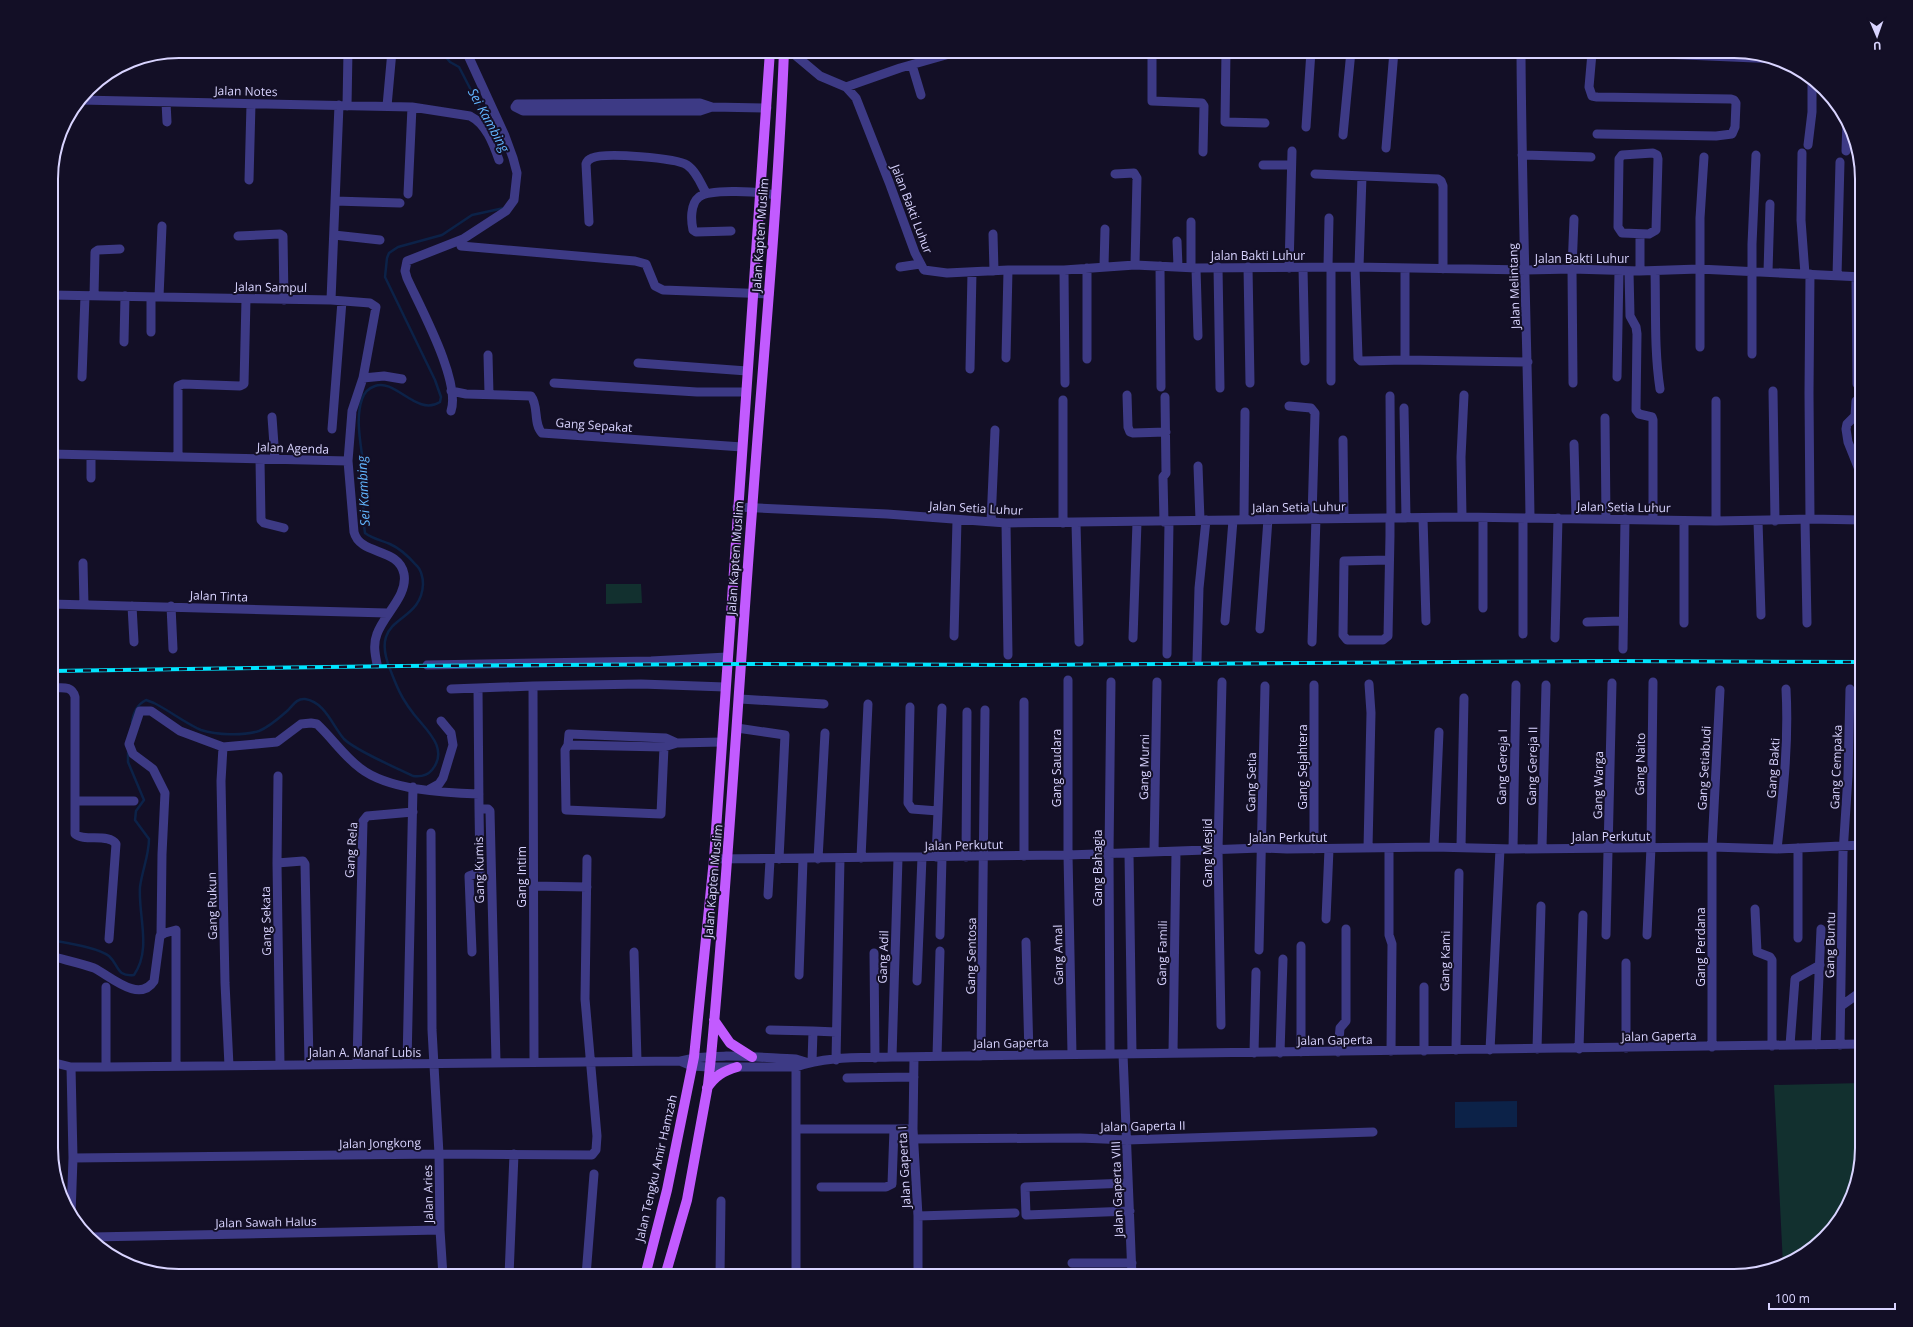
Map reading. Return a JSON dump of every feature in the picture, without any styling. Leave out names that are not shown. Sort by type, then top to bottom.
[{"type":"main road","name":"Jalan Kapten Muslim","points":[[693,1062],[714,859],[737,507],[754,294],[770,58]]},
{"type":"main road","name":"Jalan Kapten Muslim","points":[[709,1067],[728,860],[785,58]]},
{"type":"main road","points":[[714,1020],[730,1043],[752,1057]]},
{"type":"main road","name":"Jalan Tengku Amir Hamzah","points":[[646,1269],[667,1190],[693,1062]]},
{"type":"main road","points":[[667,1269],[686,1200],[707,1089],[709,1067]]},
{"type":"main road","points":[[707,1089],[717,1076],[737,1067]]},
{"type":"street","points":[[331,300],[335,201],[347,58]]},
{"type":"street","points":[[387,106],[391,58]]},
{"type":"street","points":[[451,411],[451,392],[447,367],[407,278],[405,266],[407,262],[419,255],[463,239],[506,211],[514,200],[517,173],[505,136],[469,58]]},
{"type":"street","name":"Jalan Bakti Luhur","points":[[799,58],[820,76],[846,87],[856,98],[920,264],[924,270],[930,272],[947,273],[1008,270],[1064,270],[1135,265],[1193,268],[1357,267],[1526,270],[1572,269],[1619,271],[1699,269],[1855,277]]},
{"type":"street","points":[[846,87],[936,58]]},
{"type":"street","points":[[1152,58],[1152,101],[1202,103],[1204,106],[1203,152]]},
{"type":"street","points":[[1226,58],[1225,122],[1265,123]]},
{"type":"street","points":[[1306,127],[1311,58]]},
{"type":"street","points":[[1343,135],[1351,58]]},
{"type":"street","points":[[1386,148],[1393,58]]},
{"type":"street","name":"Jalan Melintang","points":[[1523,634],[1527,518],[1528,362],[1522,155],[1528,58]]},
{"type":"street","points":[[1592,58],[1589,87],[1592,96],[1731,99],[1736,103],[1735,127],[1732,134],[1716,136],[1598,134]]},
{"type":"street","points":[[912,65],[921,95]]},
{"type":"street","points":[[1808,145],[1812,112],[1812,86]]},
{"type":"street","name":"Jalan Notes","points":[[87,100],[412,107],[470,116],[477,120],[489,136],[499,160]]},
{"type":"street","points":[[166,102],[167,122]]},
{"type":"street","points":[[581,107],[523,111],[515,107],[517,104],[644,108],[700,103],[712,107],[767,108]]},
{"type":"street","points":[[249,180],[251,104]]},
{"type":"street","points":[[408,194],[412,107]]},
{"type":"street","points":[[1846,151],[1847,134]]},
{"type":"street","points":[[1289,268],[1292,151]]},
{"type":"street","points":[[1653,153],[1657,155],[1658,159],[1657,227],[1653,232],[1640,234],[1622,232],[1618,227],[1619,159],[1622,155],[1653,153]]},
{"type":"street","points":[[1802,153],[1801,220],[1808,274],[1807,623]]},
{"type":"street","points":[[1522,155],[1591,157]]},
{"type":"street","points":[[1752,354],[1752,244],[1756,155]]},
{"type":"street","points":[[589,222],[586,164],[594,157],[628,156],[681,162],[689,166],[694,172],[706,193]]},
{"type":"street","points":[[1700,347],[1700,218],[1704,157]]},
{"type":"street","points":[[1837,276],[1840,162]]},
{"type":"street","points":[[1263,165],[1291,165]]},
{"type":"street","points":[[1115,174],[1134,173],[1137,178],[1135,265]]},
{"type":"street","points":[[1315,174],[1438,179],[1441,181],[1443,186],[1443,269]]},
{"type":"street","points":[[1362,176],[1357,267],[1359,360],[1528,362]]},
{"type":"street","points":[[730,231],[696,232],[693,230],[693,206],[698,198],[706,193],[761,192],[776,195]]},
{"type":"street","points":[[335,201],[400,203]]},
{"type":"street","points":[[1768,272],[1770,204]]},
{"type":"street","points":[[1329,218],[1331,381]]},
{"type":"street","points":[[1574,220],[1572,269],[1574,383]]},
{"type":"street","points":[[1191,222],[1198,336]]},
{"type":"street","points":[[151,332],[162,226]]},
{"type":"street","points":[[1104,266],[1105,229]]},
{"type":"street","points":[[238,236],[280,234],[283,236],[284,300]]},
{"type":"street","points":[[993,234],[994,271]]},
{"type":"street","points":[[1640,234],[1640,271]]},
{"type":"street","points":[[334,235],[380,240]]},
{"type":"street","points":[[1177,241],[1178,267]]},
{"type":"street","points":[[461,246],[635,261],[646,264],[655,286],[663,290],[769,294]]},
{"type":"street","points":[[82,377],[95,252],[98,250],[120,249]]},
{"type":"street","points":[[900,267],[920,264]]},
{"type":"street","points":[[1160,266],[1161,387]]},
{"type":"street","points":[[1248,267],[1250,383]]},
{"type":"street","points":[[1087,268],[1087,359]]},
{"type":"street","points":[[1218,268],[1220,388]]},
{"type":"street","points":[[1303,268],[1305,361]]},
{"type":"street","points":[[1405,268],[1405,360]]},
{"type":"street","points":[[1006,358],[1008,270]]},
{"type":"street","points":[[1064,270],[1065,383]]},
{"type":"street","points":[[1629,270],[1630,316],[1636,327],[1637,334],[1636,410],[1639,414],[1652,416],[1653,420],[1653,520]]},
{"type":"street","points":[[1617,377],[1619,271]]},
{"type":"street","points":[[1656,271],[1656,361],[1660,389]]},
{"type":"street","points":[[970,369],[972,272]]},
{"type":"street","name":"Jalan Sampul","points":[[58,295],[331,300],[370,303],[376,307],[363,378]]},
{"type":"street","points":[[124,342],[125,296]]},
{"type":"street","points":[[178,457],[178,386],[183,384],[240,386],[244,384],[246,299]]},
{"type":"street","points":[[332,428],[342,301]]},
{"type":"street","points":[[488,355],[489,394]]},
{"type":"street","points":[[638,363],[747,371]]},
{"type":"street","points":[[377,664],[374,648],[376,635],[387,613],[401,594],[404,587],[404,575],[401,565],[396,559],[360,543],[356,538],[348,461],[352,411],[363,378],[384,376],[402,379]]},
{"type":"street","points":[[554,383],[697,392],[746,392]]},
{"type":"street","points":[[1773,391],[1775,521]]},
{"type":"street","name":"Gang Sepakat","points":[[451,392],[531,396],[536,406],[538,428],[542,433],[742,447]]},
{"type":"street","points":[[1127,395],[1128,427],[1130,432],[1166,432]]},
{"type":"street","points":[[1462,517],[1461,457],[1464,395]]},
{"type":"street","points":[[1389,560],[1344,562],[1343,635],[1347,640],[1383,640],[1388,637],[1390,518],[1390,396]]},
{"type":"street","points":[[1165,397],[1167,654]]},
{"type":"street","points":[[1063,400],[1063,523]]},
{"type":"street","points":[[1716,401],[1716,521]]},
{"type":"street","points":[[1289,406],[1311,408],[1315,413],[1312,642]]},
{"type":"street","points":[[1404,408],[1406,518]]},
{"type":"street","points":[[1244,519],[1245,412]]},
{"type":"street","points":[[1855,416],[1847,424],[1846,429],[1848,442],[1855,460]]},
{"type":"street","points":[[272,417],[275,460]]},
{"type":"street","points":[[1605,418],[1606,518]]},
{"type":"street","points":[[991,522],[995,430]]},
{"type":"street","points":[[1343,440],[1344,518]]},
{"type":"street","points":[[1574,444],[1576,518]]},
{"type":"street","name":"Jalan Agenda","points":[[58,454],[348,461]]},
{"type":"street","points":[[91,456],[91,478]]},
{"type":"street","points":[[260,459],[261,520],[264,523],[284,528]]},
{"type":"street","points":[[1197,661],[1203,520],[1198,466]]},
{"type":"street","name":"Jalan Setia Luhur","points":[[737,507],[887,514],[1006,523],[1462,517],[1606,518],[1684,521],[1855,521]]},
{"type":"street","points":[[1423,518],[1426,621]]},
{"type":"street","points":[[1483,518],[1483,608]]},
{"type":"street","points":[[1555,638],[1558,518]]},
{"type":"street","points":[[1260,629],[1268,519]]},
{"type":"street","points":[[1623,649],[1622,621],[1625,519]]},
{"type":"street","points":[[954,636],[957,520]]},
{"type":"street","points":[[1225,621],[1232,520]]},
{"type":"street","points":[[1684,521],[1684,623]]},
{"type":"street","points":[[1758,521],[1761,615]]},
{"type":"street","points":[[1133,638],[1137,522]]},
{"type":"street","points":[[1006,523],[1008,656]]},
{"type":"street","points":[[1076,523],[1079,642]]},
{"type":"street","points":[[83,563],[84,605]]},
{"type":"street","name":"Jalan Tinta","points":[[58,604],[171,606],[387,613]]},
{"type":"street","points":[[132,606],[134,642]]},
{"type":"street","points":[[171,606],[172,649]]},
{"type":"street","points":[[1587,622],[1622,621]]},
{"type":"street","points":[[427,665],[651,661],[727,657]]},
{"type":"street","name":"Gang Saudara","points":[[1068,680],[1068,855]]},
{"type":"street","name":"Gang Bahagia","points":[[1110,1054],[1109,853],[1111,682]]},
{"type":"street","name":"Gang Murni","points":[[1154,852],[1157,682]]},
{"type":"street","name":"Gang Mesjid","points":[[1221,1025],[1218,850],[1222,682]]},
{"type":"street","name":"Gang Naito","points":[[1647,935],[1651,847],[1654,682]]},
{"type":"street","name":"Gang Warga","points":[[1606,935],[1612,683]]},
{"type":"street","points":[[450,689],[478,688],[533,690],[641,684],[725,687]]},
{"type":"street","points":[[1368,848],[1371,713],[1369,684]]},
{"type":"street","name":"Gang Sejahtera","points":[[1314,685],[1314,849]]},
{"type":"street","name":"Gang Gereja I","points":[[1513,849],[1516,685]]},
{"type":"street","name":"Gang Gereja II","points":[[1542,848],[1546,685]]},
{"type":"street","name":"Gang Setia","points":[[1259,950],[1265,686]]},
{"type":"street","points":[[58,688],[69,688],[74,692],[76,697],[76,801],[74,831],[76,836],[110,840],[116,844],[109,939]]},
{"type":"street","points":[[472,952],[469,876],[480,872],[478,688]]},
{"type":"street","name":"Gang Bakti","points":[[1777,848],[1787,737],[1786,689]]},
{"type":"street","name":"Gang Cempaka","points":[[1844,846],[1850,689]]},
{"type":"street","name":"Gang Intim","points":[[533,690],[534,1062]]},
{"type":"street","name":"Gang Setiabudi","points":[[1712,847],[1720,690]]},
{"type":"street","points":[[1461,847],[1464,698]]},
{"type":"street","points":[[740,699],[824,704]]},
{"type":"street","points":[[1024,702],[1024,856]]},
{"type":"street","points":[[861,858],[868,704]]},
{"type":"street","points":[[910,707],[908,803],[912,809],[938,811]]},
{"type":"street","points":[[940,936],[938,811],[942,708]]},
{"type":"street","name":"Gang Sentosa","points":[[981,1056],[985,710]]},
{"type":"street","points":[[58,958],[94,968],[119,985],[128,988],[145,988],[151,986],[154,981],[159,938],[161,935],[162,854],[165,793],[153,769],[133,754],[129,744],[140,711],[151,711],[180,731],[199,740],[223,747],[277,742],[301,724],[317,724],[360,768],[377,779],[394,785],[454,793],[479,794]]},
{"type":"street","points":[[966,857],[967,712]]},
{"type":"street","points":[[430,789],[439,784],[443,778],[453,745],[451,733],[441,721]]},
{"type":"street","points":[[737,728],[785,735],[774,859],[768,896]]},
{"type":"street","points":[[1434,847],[1439,732]]},
{"type":"street","points":[[818,859],[825,733]]},
{"type":"street","points":[[664,747],[662,810],[659,815],[566,810],[566,750],[569,734],[666,738],[677,742],[722,742]]},
{"type":"street","points":[[589,734],[589,745]]},
{"type":"street","points":[[608,735],[608,746]]},
{"type":"street","points":[[636,747],[637,736]]},
{"type":"street","points":[[568,744],[664,747],[677,742]]},
{"type":"street","name":"Gang Rukun","points":[[223,747],[221,781],[225,975],[229,1066]]},
{"type":"street","name":"Gang Sekata","points":[[278,776],[277,863],[280,1065]]},
{"type":"street","points":[[407,1063],[413,787]]},
{"type":"street","points":[[76,801],[134,801]]},
{"type":"street","name":"Gang Kumis","points":[[479,809],[488,809],[490,811],[496,1062]]},
{"type":"street","name":"Gang Rela","points":[[357,1063],[362,821],[367,816],[413,812]]},
{"type":"street","name":"Jalan Aries","points":[[431,833],[432,1030],[439,1154],[440,1230],[443,1269]]},
{"type":"street","name":"Jalan Perkutut","points":[[714,859],[818,859],[1024,856],[1109,853],[1129,854],[1261,848],[1798,848],[1855,845]]},
{"type":"street","name":"Gang Buntu","points":[[1840,1045],[1844,846]]},
{"type":"street","name":"Gang Perdana","points":[[1712,847],[1712,1047]]},
{"type":"street","points":[[1389,848],[1389,935],[1392,944],[1391,1051]]},
{"type":"street","points":[[1798,848],[1798,938]]},
{"type":"street","points":[[1326,919],[1329,849]]},
{"type":"street","points":[[1490,1050],[1500,849]]},
{"type":"street","name":"Gang Famili","points":[[1172,1053],[1176,852]]},
{"type":"street","name":"Jalan Gaperta VIII","points":[[1129,854],[1126,1140],[1132,1269]]},
{"type":"street","name":"Gang Amal","points":[[1068,855],[1072,1054]]},
{"type":"street","points":[[917,981],[922,857]]},
{"type":"street","points":[[836,1060],[840,858]]},
{"type":"street","name":"Gang Adil","points":[[892,1057],[898,858]]},
{"type":"street","points":[[587,859],[584,970],[590,1062]]},
{"type":"street","points":[[798,975],[803,859]]},
{"type":"street","points":[[277,863],[303,861],[306,864],[309,1064]]},
{"type":"street","name":"Gang Kami","points":[[1456,1050],[1459,873]]},
{"type":"street","points":[[533,886],[587,887]]},
{"type":"street","points":[[1537,1049],[1541,906]]},
{"type":"street","points":[[1755,909],[1757,952],[1770,957],[1772,960],[1772,1046]]},
{"type":"street","points":[[1579,1049],[1583,915]]},
{"type":"street","points":[[1338,1052],[1340,1028],[1346,1021],[1346,929]]},
{"type":"street","points":[[1816,1045],[1821,929]]},
{"type":"street","points":[[161,935],[176,930],[176,1066]]},
{"type":"street","points":[[1026,942],[1029,1055]]},
{"type":"street","points":[[1301,946],[1301,1052]]},
{"type":"street","points":[[937,1056],[940,950]]},
{"type":"street","points":[[634,952],[637,1062]]},
{"type":"street","points":[[874,952],[875,1058]]},
{"type":"street","points":[[1280,1052],[1283,959]]},
{"type":"street","points":[[1626,963],[1626,1048]]},
{"type":"street","points":[[1790,1045],[1795,979],[1820,965]]},
{"type":"street","points":[[1254,1053],[1256,972]]},
{"type":"street","points":[[106,987],[106,1067]]},
{"type":"street","points":[[1424,987],[1424,1050]]},
{"type":"street","points":[[1841,1006],[1855,996]]},
{"type":"street","points":[[770,1030],[836,1032]]},
{"type":"street","points":[[810,1062],[814,1031]]},
{"type":"street","name":"Jalan Gaperta","points":[[693,1062],[709,1067],[737,1067],[836,1060],[937,1056],[1855,1044]]},
{"type":"street","name":"Jalan Gaperta","points":[[693,1062],[711,1057],[752,1057],[796,1063]]},
{"type":"street","name":"Jalan Gaperta I","points":[[914,1057],[913,1129],[918,1216],[918,1269]]},
{"type":"street","name":"Jalan A. Manaf Lubis","points":[[58,1064],[71,1067],[106,1067],[357,1063],[434,1064],[496,1062],[693,1062]]},
{"type":"street","name":"Jalan Jongkong","points":[[73,1158],[439,1154],[588,1156],[596,1150],[597,1136],[590,1062]]},
{"type":"street","points":[[796,1063],[796,1269]]},
{"type":"street","points":[[71,1067],[73,1158],[71,1203]]},
{"type":"street","points":[[847,1078],[914,1076]]},
{"type":"street","points":[[821,1187],[886,1187],[892,1184],[894,1128]]},
{"type":"street","points":[[797,1129],[913,1129]]},
{"type":"street","name":"Jalan Gaperta II","points":[[914,1139],[1072,1138],[1126,1140],[1373,1132]]},
{"type":"street","points":[[509,1269],[514,1154]]},
{"type":"street","points":[[587,1269],[594,1174]]},
{"type":"street","points":[[1128,1183],[1025,1186],[1026,1215],[1130,1211]]},
{"type":"street","points":[[720,1269],[721,1201]]},
{"type":"street","points":[[918,1216],[1015,1213]]},
{"type":"street","name":"Jalan Sawah Halus","points":[[97,1237],[440,1230]]},
{"type":"street","points":[[1072,1263],[1132,1263]]},
{"type":"green space","points":[[606,584],[641,584],[642,603],[606,604]]},
{"type":"green space","points":[[1855,1083],[1855,1148],[1854,1164],[1849,1187],[1835,1215],[1825,1228],[1801,1249],[1783,1259],[1774,1085]]},
{"type":"water","points":[[1517,1101],[1517,1127],[1455,1128],[1455,1102]]},
{"type":"waterway","name":"Sei Kambing","points":[[447,58],[450,62],[459,67],[485,117],[504,145]]},
{"type":"waterway","name":"Sei Kambing","points":[[132,723],[136,710],[140,704],[146,700],[160,706],[189,724],[207,732],[222,734],[253,733],[273,723],[297,701],[305,699],[312,701],[323,709],[344,739],[358,749],[413,776],[424,776],[432,770],[437,762],[438,754],[434,739],[410,710],[401,695],[389,667],[385,649],[386,637],[389,630],[418,603],[423,584],[422,576],[418,567],[400,550],[365,533],[363,512],[364,475],[359,427],[360,408],[364,395],[369,389],[375,386],[383,385],[390,387],[423,405],[431,405],[440,402],[441,397],[435,380],[385,277],[389,253],[398,247],[442,235],[472,215],[504,208]]},
{"type":"waterway","name":"Sei Kambing","points":[[58,941],[104,953],[112,959],[118,970],[124,974],[134,975],[139,965],[143,943],[140,887],[148,851],[149,839],[135,820],[136,811],[144,800],[128,762],[128,752]]},
{"type":"railway","points":[[58,671],[402,666],[741,664],[1019,665],[1615,661],[1855,662]]}]
